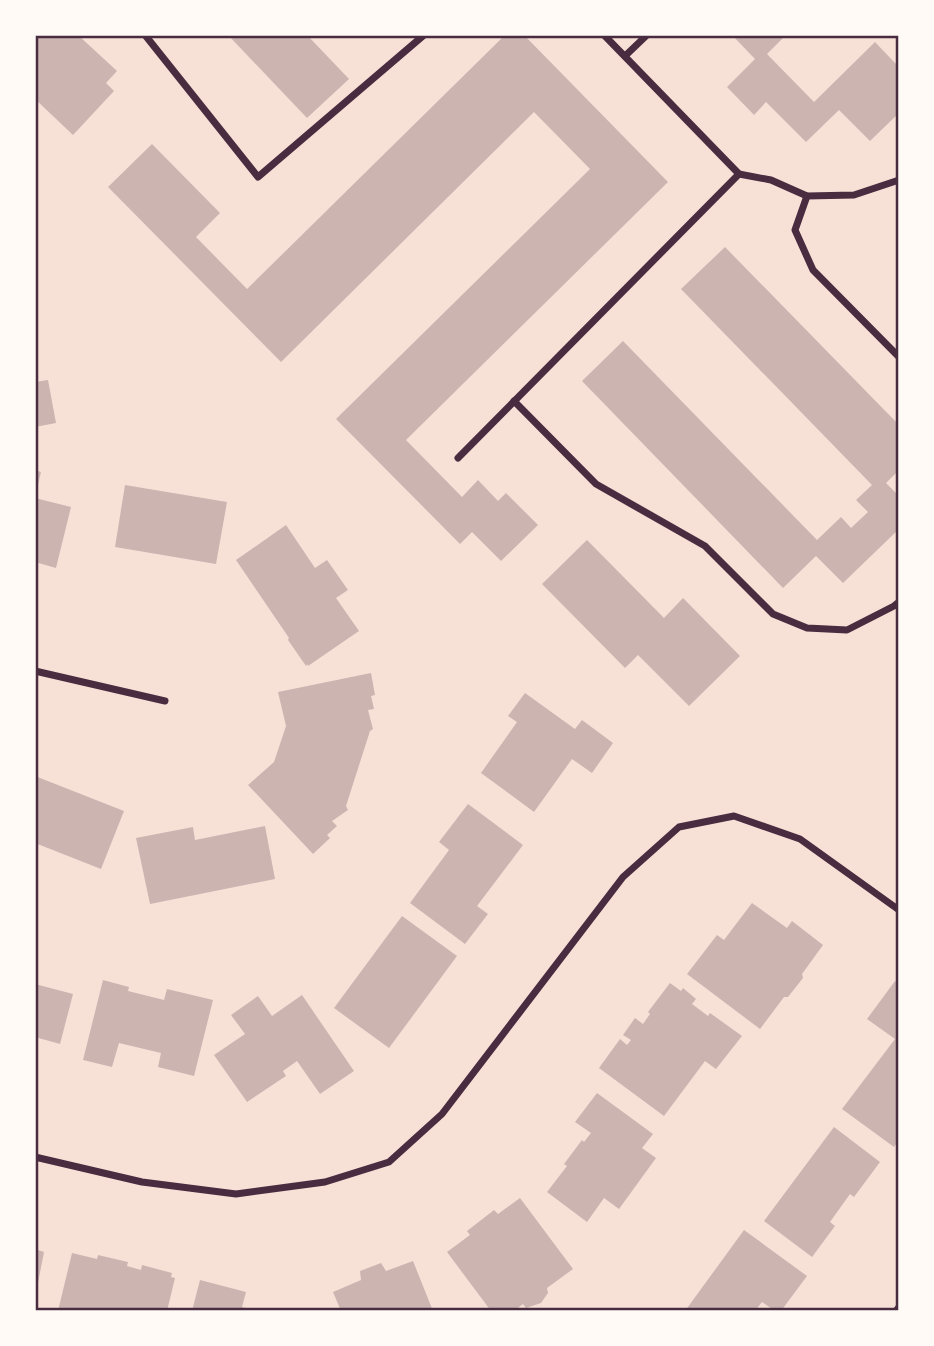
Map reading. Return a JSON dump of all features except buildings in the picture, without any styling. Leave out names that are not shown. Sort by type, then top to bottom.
[{"type":"street","points":[[145,35],[258,177],[424,35]]},
{"type":"street","points":[[604,35],[739,174],[771,180],[807,196],[854,195],[899,180]]},
{"type":"street","points":[[625,56],[647,35]]},
{"type":"street","points":[[458,458],[739,174]]},
{"type":"street","points":[[807,196],[795,230],[813,270],[899,357]]},
{"type":"street","points":[[514,401],[596,484],[705,546],[773,614],[807,628],[847,630],[899,602]]},
{"type":"street","points":[[35,671],[165,701]]},
{"type":"street","points":[[35,1157],[142,1182],[236,1194],[325,1182],[389,1162],[442,1114],[623,877],[679,827],[734,816],[800,839],[899,910]]},
{"type":"street","points":[[896,1311],[899,1307]]}]
